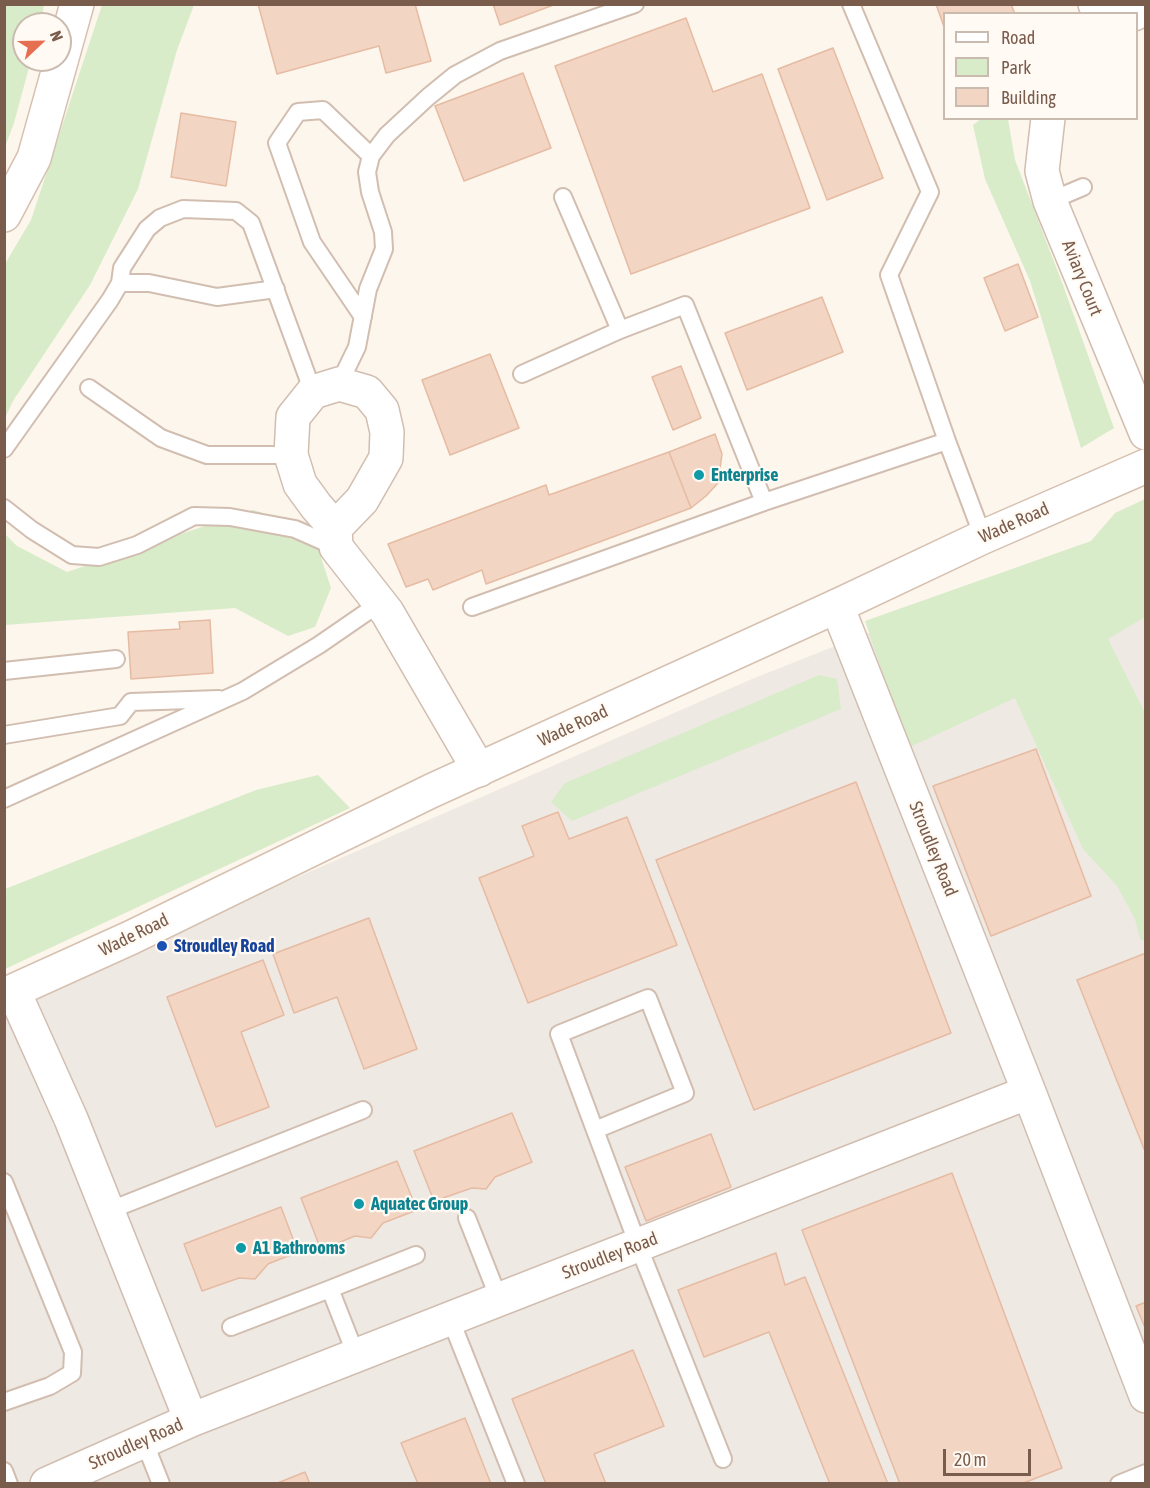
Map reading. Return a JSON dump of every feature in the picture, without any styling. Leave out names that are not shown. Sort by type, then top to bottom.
[{"type":"street","points":[[1108,11],[1146,7]]},
{"type":"street","points":[[4,215],[34,158],[76,9]]},
{"type":"street","name":"Aviary Court","points":[[1048,120],[1042,171],[1050,201],[1146,432]]},
{"type":"street","points":[[336,537],[362,500],[386,458],[387,432],[382,410],[368,392],[326,388],[293,417],[291,455],[300,484],[380,603],[479,770]]},
{"type":"street","name":"Wade Road","points":[[9,994],[479,770],[983,537],[1146,466]]},
{"type":"street","name":"Stroudley Road","points":[[837,606],[1146,1396]]},
{"type":"street","name":"Stroudley Road","points":[[9,994],[71,1119],[191,1420]]},
{"type":"street","name":"Stroudley Road","points":[[47,1484],[92,1474],[144,1440],[191,1420],[1029,1092]]},
{"type":"lane","points":[[4,449],[120,283],[122,268],[147,229],[160,218],[183,209],[236,211],[251,223],[276,289],[326,388],[357,347],[368,289],[384,249],[383,232],[370,192],[367,172],[371,156],[387,135],[455,75],[500,51],[635,4]]},
{"type":"lane","points":[[851,4],[930,192],[889,275],[983,537]]},
{"type":"lane","points":[[363,317],[312,242],[277,143],[298,112],[323,110],[371,156]]},
{"type":"lane","points":[[1050,201],[1083,187]]},
{"type":"lane","points":[[563,197],[620,330]]},
{"type":"lane","points":[[120,283],[149,283],[192,290],[217,297],[276,289]]},
{"type":"lane","points":[[522,374],[620,330],[685,305],[764,502]]},
{"type":"lane","points":[[88,388],[161,438],[207,454],[291,455]]},
{"type":"lane","points":[[472,607],[764,502],[947,441]]},
{"type":"lane","points":[[4,507],[32,530],[72,555],[99,556],[137,545],[194,516],[230,517],[336,537]]},
{"type":"lane","points":[[4,800],[243,691],[319,645],[380,603]]},
{"type":"lane","points":[[4,671],[116,659]]},
{"type":"lane","points":[[4,735],[120,716],[131,702],[226,699]]},
{"type":"lane","points":[[595,1130],[685,1093],[648,998],[559,1034],[638,1245],[723,1459]]},
{"type":"lane","points":[[108,1211],[363,1110]]},
{"type":"lane","points":[[4,1182],[73,1352],[73,1362],[72,1372],[50,1386],[4,1402]]},
{"type":"lane","points":[[467,1218],[499,1299]]},
{"type":"lane","points":[[231,1327],[416,1255]]},
{"type":"lane","points":[[330,1289],[356,1355]]},
{"type":"lane","points":[[450,1318],[516,1484]]},
{"type":"lane","points":[[144,1440],[161,1484]]},
{"type":"lane","points":[[4,1471],[9,1484]]},
{"type":"lane","points":[[1119,1484],[1146,1473]]},
{"type":"shaded area","points":[[1145,523],[1145,1483],[5,1483],[4,1005],[752,679]]},
{"type":"green space","points":[[5,4],[44,5],[43,12],[12,12],[12,72],[28,72],[5,147]]},
{"type":"green space","points":[[102,5],[194,5],[177,50],[138,189],[90,285],[13,401],[5,418],[5,264],[31,220]]},
{"type":"green space","points":[[980,120],[1008,120],[1015,160],[1114,428],[1081,448],[1030,281],[985,179],[973,125]]},
{"type":"green space","points":[[1145,499],[1145,617],[1108,639],[1145,713],[1145,941],[1140,939],[1135,919],[1117,886],[1083,849],[1015,698],[908,748],[865,621],[1091,541],[1115,513]]},
{"type":"green space","points":[[253,510],[311,527],[331,588],[315,627],[288,636],[235,608],[5,625],[4,533],[17,546],[67,572]]},
{"type":"green space","points":[[819,675],[837,679],[841,709],[572,821],[551,802],[565,783]]},
{"type":"green space","points":[[318,775],[350,808],[5,969],[5,889],[256,790]]},
{"type":"building","points":[[258,4],[415,4],[431,61],[386,73],[379,46],[277,74]]},
{"type":"building","points":[[493,4],[556,4],[500,25]]},
{"type":"building","points":[[936,4],[1011,4],[1014,12],[943,12],[943,24]]},
{"type":"building","points":[[686,18],[713,92],[762,74],[810,208],[631,274],[555,66]]},
{"type":"building","points":[[833,48],[883,178],[827,200],[778,69]]},
{"type":"building","points":[[523,73],[551,148],[464,181],[435,106]]},
{"type":"building","points":[[181,113],[236,122],[226,186],[171,177]]},
{"type":"building","points":[[1018,264],[1038,317],[1005,331],[984,278]]},
{"type":"building","points":[[822,297],[843,352],[747,390],[725,333]]},
{"type":"building","points":[[490,354],[519,428],[450,455],[422,380]]},
{"type":"building","points":[[681,366],[701,418],[673,430],[652,377]]},
{"type":"building","name":"Enterprise","points":[[715,434],[722,454],[718,483],[691,508],[669,452]]},
{"type":"building","points":[[669,452],[691,508],[486,584],[482,570],[433,590],[428,579],[406,587],[388,544],[546,485],[549,495]]},
{"type":"building","points":[[210,620],[213,673],[131,679],[128,632],[180,629],[179,622]]},
{"type":"building","points":[[1036,749],[1091,896],[991,936],[933,786]]},
{"type":"building","points":[[856,782],[951,1033],[754,1110],[656,860]]},
{"type":"building","points":[[558,812],[569,839],[627,817],[677,945],[528,1003],[479,878],[534,856],[522,826]]},
{"type":"building","points":[[369,918],[417,1049],[364,1069],[337,997],[294,1013],[273,954]]},
{"type":"building","points":[[1146,953],[1146,1154],[1077,980]]},
{"type":"building","points":[[263,960],[284,1015],[241,1032],[269,1107],[216,1127],[167,997]]},
{"type":"building","points":[[512,1113],[532,1162],[495,1177],[486,1189],[472,1188],[434,1201],[414,1151]]},
{"type":"building","points":[[711,1134],[731,1187],[646,1221],[625,1167]]},
{"type":"building","name":"Aquatec Group","points":[[397,1161],[417,1210],[383,1223],[371,1238],[355,1236],[321,1250],[301,1198]]},
{"type":"building","points":[[952,1173],[1062,1468],[1021,1484],[900,1484],[802,1230]]},
{"type":"building","name":"A1 Bathrooms","points":[[281,1207],[298,1252],[268,1264],[255,1279],[239,1278],[202,1291],[184,1244]]},
{"type":"building","points":[[776,1253],[785,1285],[805,1277],[888,1484],[830,1484],[769,1332],[704,1357],[678,1290]]},
{"type":"building","points":[[1146,1302],[1146,1330],[1136,1306]]},
{"type":"building","points":[[633,1350],[664,1426],[594,1454],[606,1484],[546,1484],[512,1399]]},
{"type":"building","points":[[465,1418],[491,1484],[418,1484],[401,1443]]},
{"type":"building","points":[[305,1472],[310,1484],[275,1484]]},
{"type":"place","name":"Enterprise","points":[[699,475]]},
{"type":"place","name":"Stroudley Road","points":[[162,946]]},
{"type":"place","name":"Aquatec Group","points":[[359,1204]]},
{"type":"place","name":"A1 Bathrooms","points":[[241,1248]]}]
